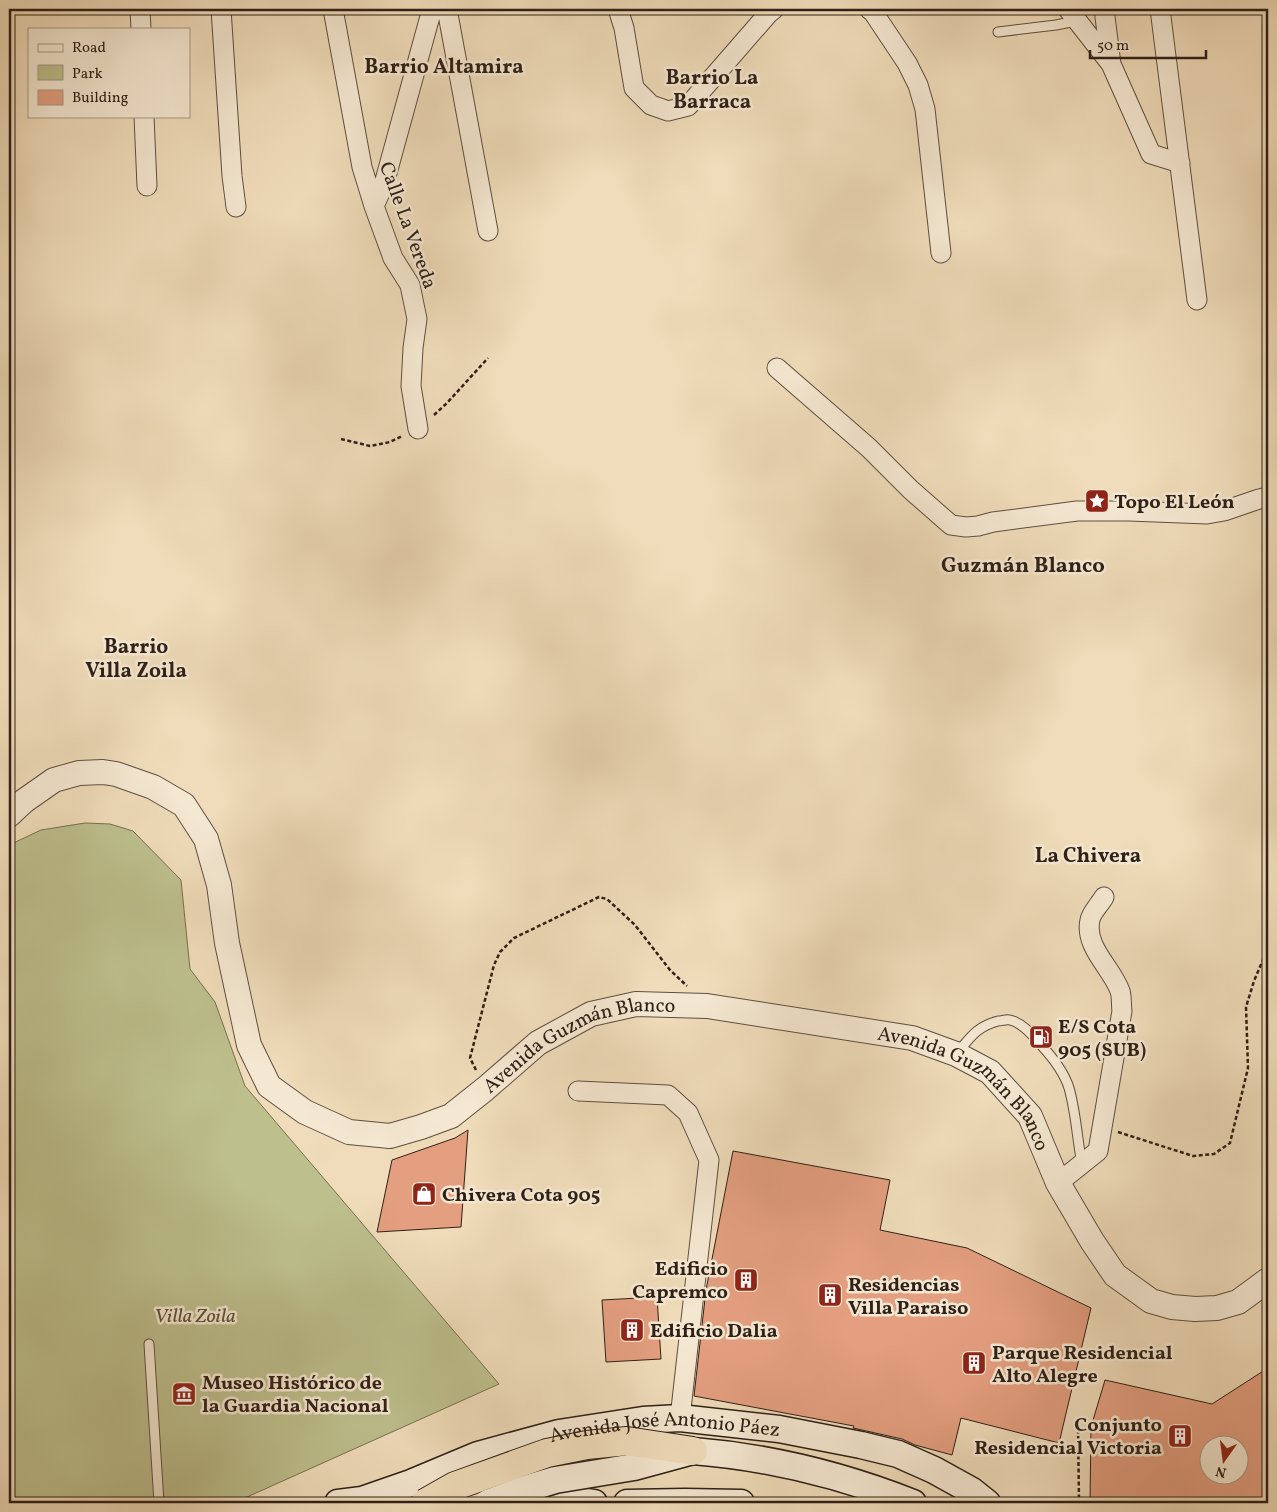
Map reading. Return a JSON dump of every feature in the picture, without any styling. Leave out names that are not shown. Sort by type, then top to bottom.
[{"type":"highway","points":[[425,1503],[455,1486],[547,1453],[587,1445],[627,1441],[693,1451]]},
{"type":"main road","name":"Avenida José Antonio Páez","points":[[338,1503],[362,1500],[411,1483],[478,1455],[559,1433],[643,1420],[680,1418],[779,1430],[861,1444],[898,1454],[934,1470],[972,1491],[987,1503]]},
{"type":"main road","points":[[594,1503],[586,1503],[571,1497],[559,1488],[553,1472],[554,1458],[563,1444],[576,1435],[598,1427]]},
{"type":"main road","points":[[488,1503],[555,1480],[634,1466],[693,1451],[733,1455],[811,1470],[912,1503]]},
{"type":"main road","points":[[627,1503],[742,1503]]},
{"type":"street","points":[[140,9],[141,28]]},
{"type":"street","points":[[221,9],[232,176],[236,207]]},
{"type":"street","name":"Calle La Vereda","points":[[333,9],[362,167],[393,258],[410,284],[417,319],[411,386],[418,429]]},
{"type":"street","points":[[374,206],[384,184],[432,9]]},
{"type":"street","points":[[446,9],[488,231]]},
{"type":"street","points":[[618,9],[624,28],[634,88],[650,105],[668,111],[688,106],[774,9]]},
{"type":"street","points":[[869,9],[873,12],[907,64],[918,85],[925,109],[941,253]]},
{"type":"street","points":[[1104,9],[1110,64]]},
{"type":"street","points":[[1160,9],[1197,300]]},
{"type":"street","points":[[1072,15],[1110,64],[1151,154],[1180,163]]},
{"type":"street","points":[[144,118],[147,186]]},
{"type":"street","points":[[777,368],[869,448],[951,525],[978,526],[994,522],[1077,511],[1207,514],[1224,511],[1258,498],[1268,497]]},
{"type":"street","name":"Avenida Guzmán Blanco","points":[[9,815],[24,801],[54,780],[79,773],[103,772],[116,774],[152,787],[184,805],[206,838],[219,885],[227,943],[250,1045],[269,1086],[305,1112],[349,1132],[390,1136],[451,1116],[538,1043],[591,1014],[636,1004],[707,1006],[912,1038],[956,1054],[990,1072],[1030,1116],[1058,1183],[1092,1241],[1115,1275],[1151,1301],[1172,1307],[1216,1308],[1238,1302],[1268,1280]]},
{"type":"street","points":[[1058,1183],[1098,1151],[1122,1011],[1120,992],[1108,968],[1094,948],[1090,935],[1090,919],[1104,897]]},
{"type":"street","points":[[578,1091],[668,1095],[688,1113],[709,1160],[680,1418]]},
{"type":"lane","points":[[998,32],[1056,25],[1072,15]]},
{"type":"lane","points":[[956,1054],[974,1032],[996,1022],[1009,1019],[1020,1024],[1030,1032],[1064,1075],[1069,1088],[1082,1164]]},
{"type":"lane","points":[[149,1344],[160,1503]]},
{"type":"path","points":[[485,1089],[470,1058],[494,965],[500,952],[514,938],[599,897],[607,899],[635,925],[670,970],[707,1006]]},
{"type":"path","points":[[1102,1127],[1193,1156],[1214,1154],[1230,1143],[1248,1068],[1246,1007],[1254,981],[1268,948]]},
{"type":"path","points":[[1078,1423],[1079,1503]]},
{"type":"green space","name":"Villa Zoila","points":[[85,823],[110,824],[133,831],[181,880],[190,969],[215,1002],[245,1086],[499,1384],[247,1497],[213,1503],[9,1503],[9,845],[41,830]]},
{"type":"building","name":"Chivera Cota 905","points":[[468,1130],[461,1227],[377,1232],[392,1160],[455,1138]]},
{"type":"building","points":[[733,1151],[890,1180],[880,1230],[967,1248],[1091,1308],[1059,1443],[961,1418],[952,1455],[915,1445],[902,1439],[853,1428],[854,1426],[694,1396],[706,1290]]},
{"type":"building","name":"Edificio Dalia","points":[[657,1297],[661,1359],[606,1362],[602,1300]]},
{"type":"building","name":"Conjunto Residencial Victoria","points":[[1268,1368],[1268,1503],[1090,1503],[1091,1427],[1105,1380],[1212,1404]]},
{"type":"place","name":"Topo El León","points":[[1097,501]]},
{"type":"place","name":"E/S Cota 905 (SUB)","points":[[1041,1037]]},
{"type":"place","name":"Chivera Cota 905","points":[[424,1194]]},
{"type":"place","name":"Edificio Capremco","points":[[746,1280]]},
{"type":"place","name":"Residencias Villa Paraiso","points":[[830,1295]]},
{"type":"place","name":"Edificio Dalia","points":[[632,1330]]},
{"type":"place","name":"Parque Residencial Alto Alegre","points":[[974,1363]]},
{"type":"place","name":"Museo Histórico de la Guardia Nacional","points":[[184,1394]]},
{"type":"place","name":"Conjunto Residencial Victoria","points":[[1180,1436]]},
{"type":"district","name":"Barrio Altamira","points":[[444,66]]},
{"type":"district","name":"Barrio La Barraca","points":[[712,89]]},
{"type":"district","name":"Guzmán Blanco","points":[[1023,564]]},
{"type":"district","name":"Barrio Villa Zoila","points":[[136,658]]},
{"type":"district","name":"La Chivera","points":[[1088,855]]}]
